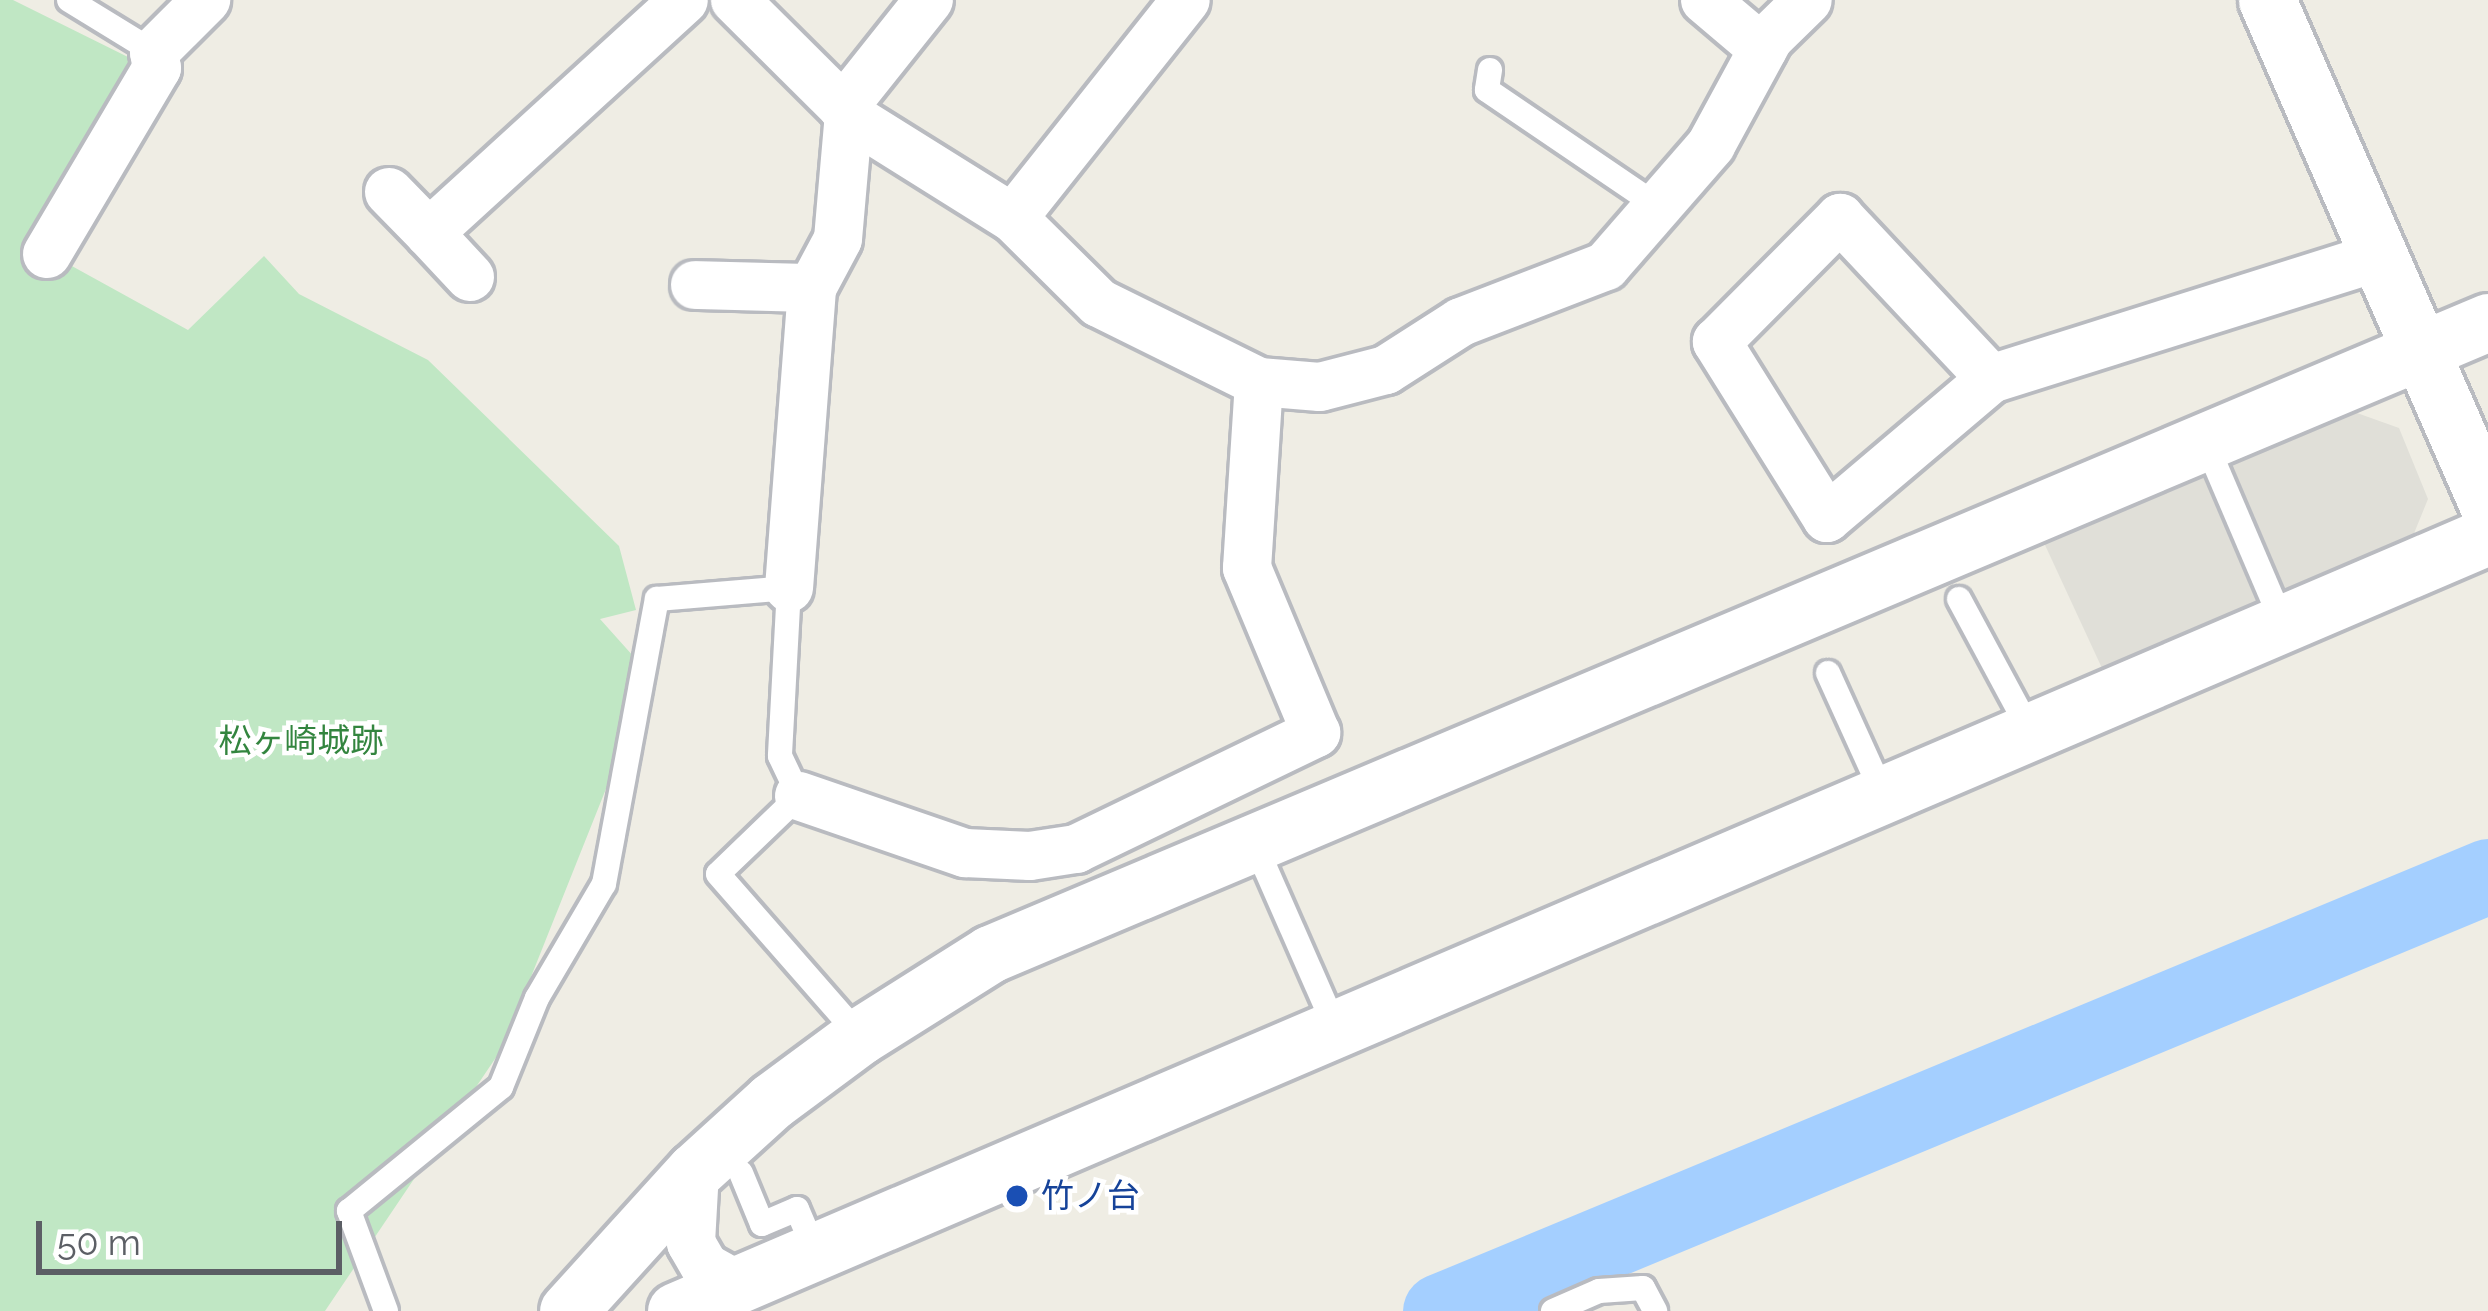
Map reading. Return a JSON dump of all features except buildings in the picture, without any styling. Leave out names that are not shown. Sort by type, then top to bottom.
[{"type":"street","points":[[47,254],[157,68],[154,52],[206,0]]},
{"type":"street","points":[[430,233],[684,0]]},
{"type":"street","points":[[735,0],[846,111],[1013,218],[1099,303],[1258,382],[1320,387],[1386,370],[1461,322],[1606,266],[1711,146],[1763,49],[1808,0]]},
{"type":"street","points":[[789,588],[812,288],[838,239],[846,111],[929,0]]},
{"type":"street","points":[[1013,218],[1186,0]]},
{"type":"street","points":[[1705,0],[1763,49]]},
{"type":"street","points":[[2267,0],[2488,505]]},
{"type":"street","points":[[388,192],[470,277]]},
{"type":"street","points":[[1991,379],[1840,218],[1717,343],[1827,518],[1991,379],[2382,256]]},
{"type":"street","points":[[695,285],[812,288]]},
{"type":"street","points":[[568,1311],[718,1172],[772,1101],[861,1049],[1022,938],[2488,322]]},
{"type":"street","points":[[800,796],[965,853],[1030,856],[1076,850],[1316,733],[1247,568],[1258,382]]},
{"type":"street","points":[[676,1311],[2488,536]]},
{"type":"street","points":[[718,1172],[691,1243],[705,1268],[736,1284]]},
{"type":"lane","points":[[69,0],[154,52]]},
{"type":"lane","points":[[1490,70],[1487,91],[1658,206]]},
{"type":"lane","points":[[2205,441],[2283,624]]},
{"type":"lane","points":[[386,1311],[349,1211],[501,1088],[537,998],[604,884],[657,598],[789,588],[780,756],[800,796],[718,874],[861,1049]]},
{"type":"lane","points":[[1959,599],[2030,731]]},
{"type":"lane","points":[[1828,673],[1883,794]]},
{"type":"lane","points":[[1253,840],[1336,1029]]},
{"type":"lane","points":[[718,1172],[762,1224],[797,1209],[814,1251]]},
{"type":"lane","points":[[1553,1311],[1598,1291],[1643,1288],[1654,1311]]},
{"type":"shaded area","points":[[2343,408],[2399,428],[2428,499],[2406,553],[2107,679],[2039,532]]},
{"type":"green space","name":"松ヶ崎城跡","points":[[0,0],[13,0],[134,60],[87,139],[41,249],[188,330],[264,256],[299,294],[428,360],[619,546],[636,610],[600,619],[651,676],[503,1047],[325,1311],[0,1311]]},
{"type":"waterway","points":[[1440,1311],[2488,876]]},
{"type":"place","name":"竹ノ台","points":[[1017,1196]]}]
